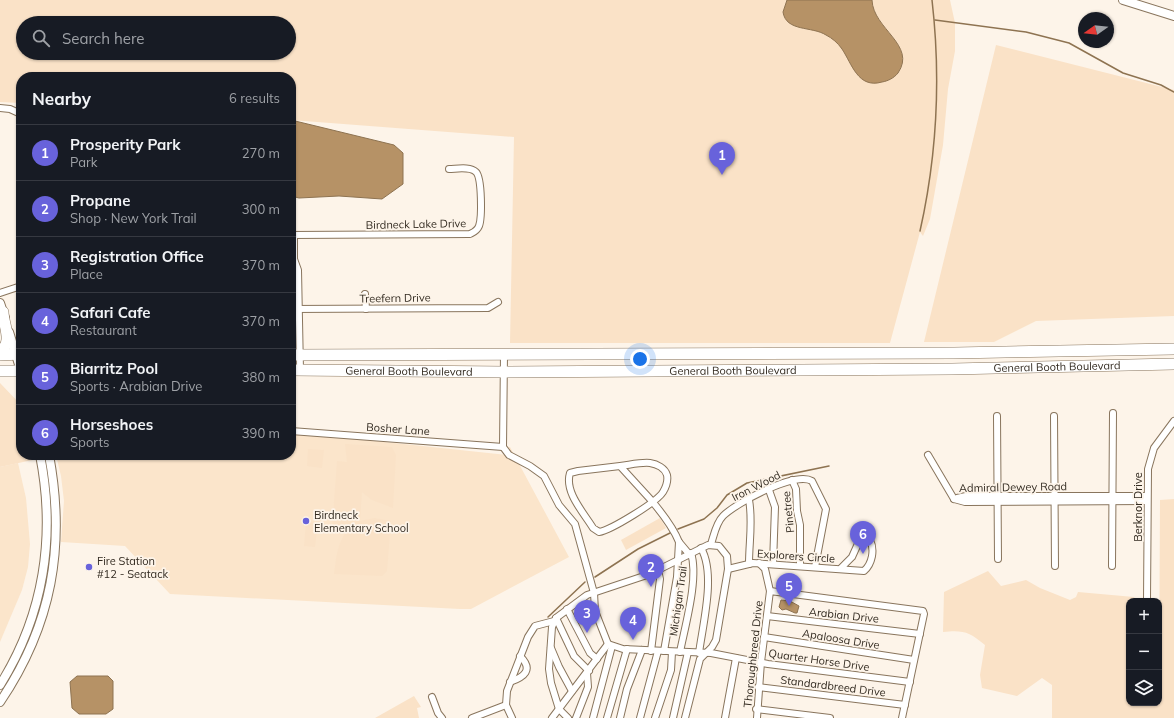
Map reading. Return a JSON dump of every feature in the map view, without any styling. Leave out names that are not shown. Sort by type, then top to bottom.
[{"type":"highway","points":[[0,351],[5,347],[8,338],[1,308]]},
{"type":"highway","name":"General Booth Boulevard","points":[[296,355],[954,353],[1174,349]]},
{"type":"highway","points":[[0,354],[16,354]]},
{"type":"highway","name":"General Booth Boulevard","points":[[296,370],[505,372],[952,369],[1174,364]]},
{"type":"highway","points":[[0,371],[16,372]]},
{"type":"main road","points":[[1123,0],[1174,16]]},
{"type":"main road","points":[[1,308],[16,349]]},
{"type":"main road","points":[[0,685],[18,655],[28,632],[43,581],[47,523],[45,486],[41,460]]},
{"type":"main road","points":[[0,702],[29,652],[48,601],[57,531],[55,493],[50,460]]},
{"type":"street","points":[[0,108],[10,109],[16,112]]},
{"type":"street","name":"Birdneck Lake Drive","points":[[296,235],[470,234],[475,232],[480,225],[480,180],[475,171],[472,169],[448,169]]},
{"type":"street","points":[[296,264],[298,270],[299,309],[296,337]]},
{"type":"street","points":[[0,293],[16,288]]},
{"type":"street","points":[[365,294],[366,309]]},
{"type":"street","name":"Treefern Drive","points":[[299,309],[488,308],[498,302]]},
{"type":"street","points":[[504,354],[503,447],[509,455],[535,468],[544,476],[559,505],[576,524],[594,593],[595,611],[610,645],[593,718]]},
{"type":"street","points":[[1112,566],[1114,413]]},
{"type":"street","points":[[997,416],[998,559]]},
{"type":"street","points":[[1054,416],[1054,566]]},
{"type":"street","name":"Berknor Drive","points":[[1147,598],[1147,498],[1149,461],[1154,448],[1174,421]]},
{"type":"street","name":"Bosher Lane","points":[[296,431],[503,447]]},
{"type":"street","name":"Admiral Dewey Road","points":[[928,455],[954,499],[966,496],[997,499],[1147,498]]},
{"type":"street","points":[[650,463],[660,466],[666,472],[668,480],[663,492],[653,502],[603,531],[598,532],[570,489],[568,480],[570,473],[578,470],[620,466],[650,463]]},
{"type":"street","points":[[620,466],[666,518],[678,542],[690,554]]},
{"type":"street","name":"Iron Wood","points":[[712,544],[718,522],[723,516],[769,490],[792,480],[803,478],[812,481],[826,509],[815,567]]},
{"type":"street","name":"Pinetree","points":[[792,480],[796,489],[797,511],[800,525],[800,566]]},
{"type":"street","points":[[769,490],[774,507],[773,564]]},
{"type":"street","points":[[749,500],[751,518],[749,564]]},
{"type":"street","name":"Explorers Circle","points":[[728,569],[759,563],[864,571],[868,567],[873,550],[870,540],[866,537],[861,537],[852,557],[840,569]]},
{"type":"street","points":[[640,718],[677,577],[676,561],[678,542]]},
{"type":"street","points":[[512,718],[506,705],[510,682],[528,636],[535,626],[555,620],[567,609],[587,595],[658,570],[712,544],[719,546],[725,552],[728,569],[716,640],[712,647],[702,653]]},
{"type":"street","points":[[685,718],[702,653],[708,575],[707,560],[701,548]]},
{"type":"street","name":"Michigan Trail","points":[[680,652],[693,581],[694,562],[690,554]]},
{"type":"street","points":[[759,563],[763,565],[765,569],[770,591]]},
{"type":"street","points":[[658,570],[660,579],[658,651]]},
{"type":"street","name":"Thoroughbreed Drive","points":[[757,718],[756,709],[758,687],[770,591],[918,610],[924,614],[902,718]]},
{"type":"street","points":[[567,609],[590,653],[597,659]]},
{"type":"street","name":"Arabian Drive","points":[[767,616],[920,634]]},
{"type":"street","points":[[555,620],[550,644],[549,669],[558,709],[568,718]]},
{"type":"street","points":[[555,620],[574,656],[588,672],[588,687],[576,718]]},
{"type":"street","name":"Apaloosa Drive","points":[[764,637],[914,660]]},
{"type":"street","points":[[550,644],[559,667],[572,691]]},
{"type":"street","points":[[552,718],[597,659],[610,645]]},
{"type":"street","name":"Quarter Horse Drive","points":[[610,645],[627,649],[702,653],[910,682]]},
{"type":"street","points":[[607,718],[627,649]]},
{"type":"street","points":[[620,718],[628,689],[642,650]]},
{"type":"street","points":[[655,718],[671,670],[672,652]]},
{"type":"street","points":[[673,718],[688,652]]},
{"type":"street","points":[[510,682],[522,678],[526,673],[526,665],[520,656]]},
{"type":"street","points":[[725,718],[736,658]]},
{"type":"street","name":"Standardbreed Drive","points":[[758,687],[905,706]]},
{"type":"street","points":[[432,697],[438,713],[442,718]]},
{"type":"street","points":[[472,718],[506,705]]},
{"type":"street","points":[[756,709],[830,718]]},
{"type":"shaded area","points":[[0,0],[950,0],[955,23],[955,51],[948,89],[943,145],[930,219],[923,236],[920,232],[890,343],[510,343],[514,137],[296,120],[296,72],[16,72],[16,103],[0,102]]},
{"type":"shaded area","points":[[787,0],[872,0],[874,10],[879,20],[898,45],[902,54],[902,63],[898,73],[891,79],[882,82],[867,82],[861,79],[846,55],[833,39],[820,32],[800,28],[789,23],[783,12]]},
{"type":"shaded area","points":[[996,45],[1174,90],[1174,316],[1036,321],[994,342],[924,342]]},
{"type":"shaded area","points":[[296,121],[394,145],[403,153],[403,184],[382,199],[339,196],[296,197]]},
{"type":"shaded area","points":[[0,383],[16,400],[16,460],[32,460],[0,467]]},
{"type":"shaded area","name":"Birdneck Elementary School","points":[[296,433],[507,455],[507,447],[510,447],[569,557],[471,609],[170,594],[125,546],[61,542],[64,501],[57,460],[296,460]]},
{"type":"shaded area","points":[[345,444],[392,447],[396,455],[393,508],[372,500],[362,492],[360,521],[374,518],[391,521],[387,571],[382,576],[334,574],[339,546],[347,531],[332,530],[337,461],[347,462]]},
{"type":"shaded area","points":[[308,449],[324,450],[322,468],[307,466]]},
{"type":"shaded area","points":[[18,463],[26,498],[30,544],[28,567],[22,590],[0,642],[0,467]]},
{"type":"shaded area","points":[[1174,499],[1174,718],[1052,718],[1052,685],[1042,678],[1017,696],[982,688],[980,675],[985,645],[975,637],[966,633],[956,631],[943,632],[944,592],[988,571],[1001,586],[1026,580],[1040,588],[1070,600],[1076,597],[1078,592],[1134,597],[1126,598],[1126,706],[1162,706],[1162,598],[1160,598],[1160,500]]},
{"type":"shaded area","points":[[660,518],[666,528],[626,550],[621,540]]},
{"type":"shaded area","points":[[306,522],[318,523],[315,547],[304,546]]},
{"type":"shaded area","points":[[781,600],[790,601],[799,606],[797,613],[786,609],[782,610],[779,607]]},
{"type":"shaded area","points":[[77,676],[108,676],[113,681],[113,709],[106,714],[79,714],[72,708],[70,682]]},
{"type":"shaded area","points":[[414,696],[421,707],[417,708],[419,718],[375,718]]},
{"type":"waterway","points":[[920,231],[930,174],[936,116],[937,87],[935,29],[932,0]]},
{"type":"waterway","points":[[935,20],[1026,32],[1069,43],[1123,73],[1161,85],[1174,92]]},
{"type":"waterway","points":[[678,529],[704,519],[717,508],[727,495],[747,483],[829,466]]},
{"type":"waterway","points":[[595,577],[638,549],[670,533]]},
{"type":"waterway","points":[[548,617],[585,582]]},
{"type":"place","name":"Prosperity Park","points":[[722,175]]},
{"type":"place","name":"Birdneck Elementary School","points":[[306,521]]},
{"type":"place","name":"Horseshoes","points":[[863,554]]},
{"type":"place","name":"Fire Station #12 - Seatack","points":[[89,567]]},
{"type":"place","name":"Propane","points":[[651,587]]},
{"type":"place","name":"Biarritz Pool","points":[[789,606]]},
{"type":"place","name":"Registration Office","points":[[587,633]]},
{"type":"place","name":"Safari Cafe","points":[[633,640]]}]
